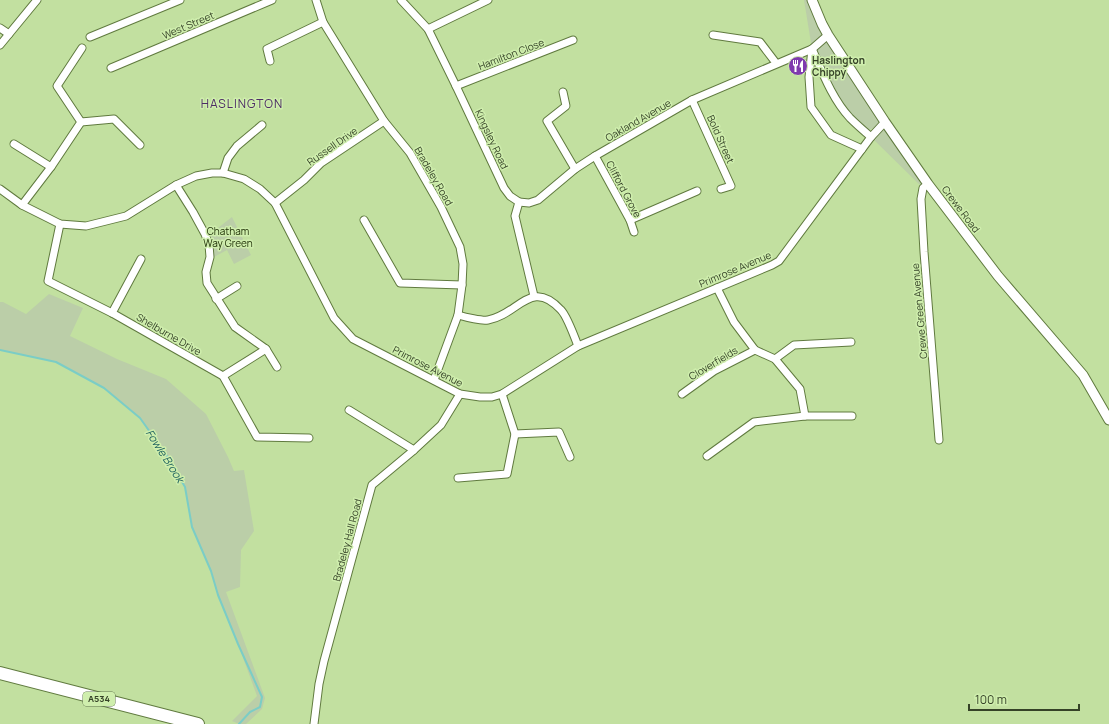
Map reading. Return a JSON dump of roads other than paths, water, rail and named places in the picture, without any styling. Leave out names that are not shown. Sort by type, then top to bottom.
[{"type":"highway","name":"A534","points":[[0,673],[198,724]]},
{"type":"street","points":[[0,45],[37,0]]},
{"type":"street","points":[[90,37],[180,0]]},
{"type":"street","name":"West Street","points":[[111,68],[272,0]]},
{"type":"street","name":"Bradeley Road","points":[[316,0],[323,22],[384,122],[410,153],[441,207],[460,247],[463,264],[458,315],[434,380]]},
{"type":"street","name":"Kingsley Road","points":[[401,0],[428,29],[504,188],[510,196],[518,202]]},
{"type":"street","points":[[428,29],[488,0]]},
{"type":"street","name":"Crewe Road","points":[[812,0],[828,34],[885,122],[928,184],[998,276],[1083,375],[1109,420]]},
{"type":"street","points":[[270,61],[267,49],[323,22]]},
{"type":"street","points":[[0,28],[10,34]]},
{"type":"street","name":"Oakland Avenue","points":[[518,202],[529,203],[538,200],[575,169],[595,156],[692,100],[812,49],[828,34]]},
{"type":"street","points":[[713,35],[760,42],[776,64]]},
{"type":"street","name":"Hamilton Close","points":[[456,86],[573,40]]},
{"type":"street","points":[[81,122],[57,86],[82,48]]},
{"type":"street","points":[[812,49],[834,97],[850,118],[871,137]]},
{"type":"street","points":[[812,49],[810,77],[811,107],[831,135],[862,149]]},
{"type":"street","points":[[563,92],[566,106],[547,121],[575,169]]},
{"type":"street","name":"Bold Street","points":[[692,100],[731,186],[721,189]]},
{"type":"street","points":[[81,122],[114,119],[140,145]]},
{"type":"street","points":[[22,205],[51,167],[81,122]]},
{"type":"street","name":"Russell Drive","points":[[275,203],[304,180],[321,163],[384,122]]},
{"type":"street","name":"Primrose Avenue","points":[[0,189],[22,205],[60,224],[86,226],[126,216],[176,185],[196,176],[212,173],[223,173],[244,179],[260,189],[275,203],[334,318],[353,339],[460,394],[492,397],[502,394],[578,346],[779,261],[871,137],[885,122]]},
{"type":"street","points":[[223,173],[228,158],[236,146],[262,124]]},
{"type":"street","points":[[14,144],[51,167]]},
{"type":"street","name":"Clifford Grove","points":[[595,156],[630,220],[634,232]]},
{"type":"street","name":"Crewe Green Avenue","points":[[928,184],[923,188],[922,198],[924,252],[939,440]]},
{"type":"street","points":[[176,185],[193,212],[207,240],[210,257],[206,272],[206,283],[235,327],[266,349],[277,367]]},
{"type":"street","points":[[630,220],[697,191]]},
{"type":"street","points":[[518,202],[515,216],[534,296]]},
{"type":"street","points":[[364,220],[400,283],[462,285]]},
{"type":"street","name":"Shelburne Drive","points":[[60,224],[48,281],[112,313],[223,376]]},
{"type":"street","points":[[112,313],[141,259]]},
{"type":"street","points":[[216,298],[237,286]]},
{"type":"street","name":"Cloverfields","points":[[717,288],[734,322],[755,350],[775,359],[800,389],[805,416]]},
{"type":"street","points":[[458,315],[487,320],[499,316],[534,296],[546,298],[562,310],[578,346]]},
{"type":"street","points":[[775,359],[794,345],[851,342]]},
{"type":"street","points":[[266,349],[223,376],[257,437],[309,438]]},
{"type":"street","name":"Cloverfields","points":[[682,394],[714,371],[755,350]]},
{"type":"street","name":"Bradeley Hall Road","points":[[315,721],[319,684],[324,661],[372,485],[441,425],[460,394]]},
{"type":"street","points":[[458,478],[507,474],[515,434],[502,394]]},
{"type":"street","points":[[349,410],[414,450]]},
{"type":"street","points":[[707,456],[754,422],[805,416],[852,416]]},
{"type":"street","points":[[515,434],[559,432],[570,457]]},
{"type":"waterway","name":"Fowle Brook","points":[[0,350],[56,362],[104,388],[140,418],[165,453],[185,487],[192,527],[211,571],[218,595],[238,644],[262,697],[260,707],[250,712],[239,724]]},
{"type":"place","name":"Haslington Chippy","points":[[798,66]]},
{"type":"district","name":"HASLINGTON","points":[[242,104]]},
{"type":"park label","name":"Chatham Way Green","points":[[228,236]]}]
